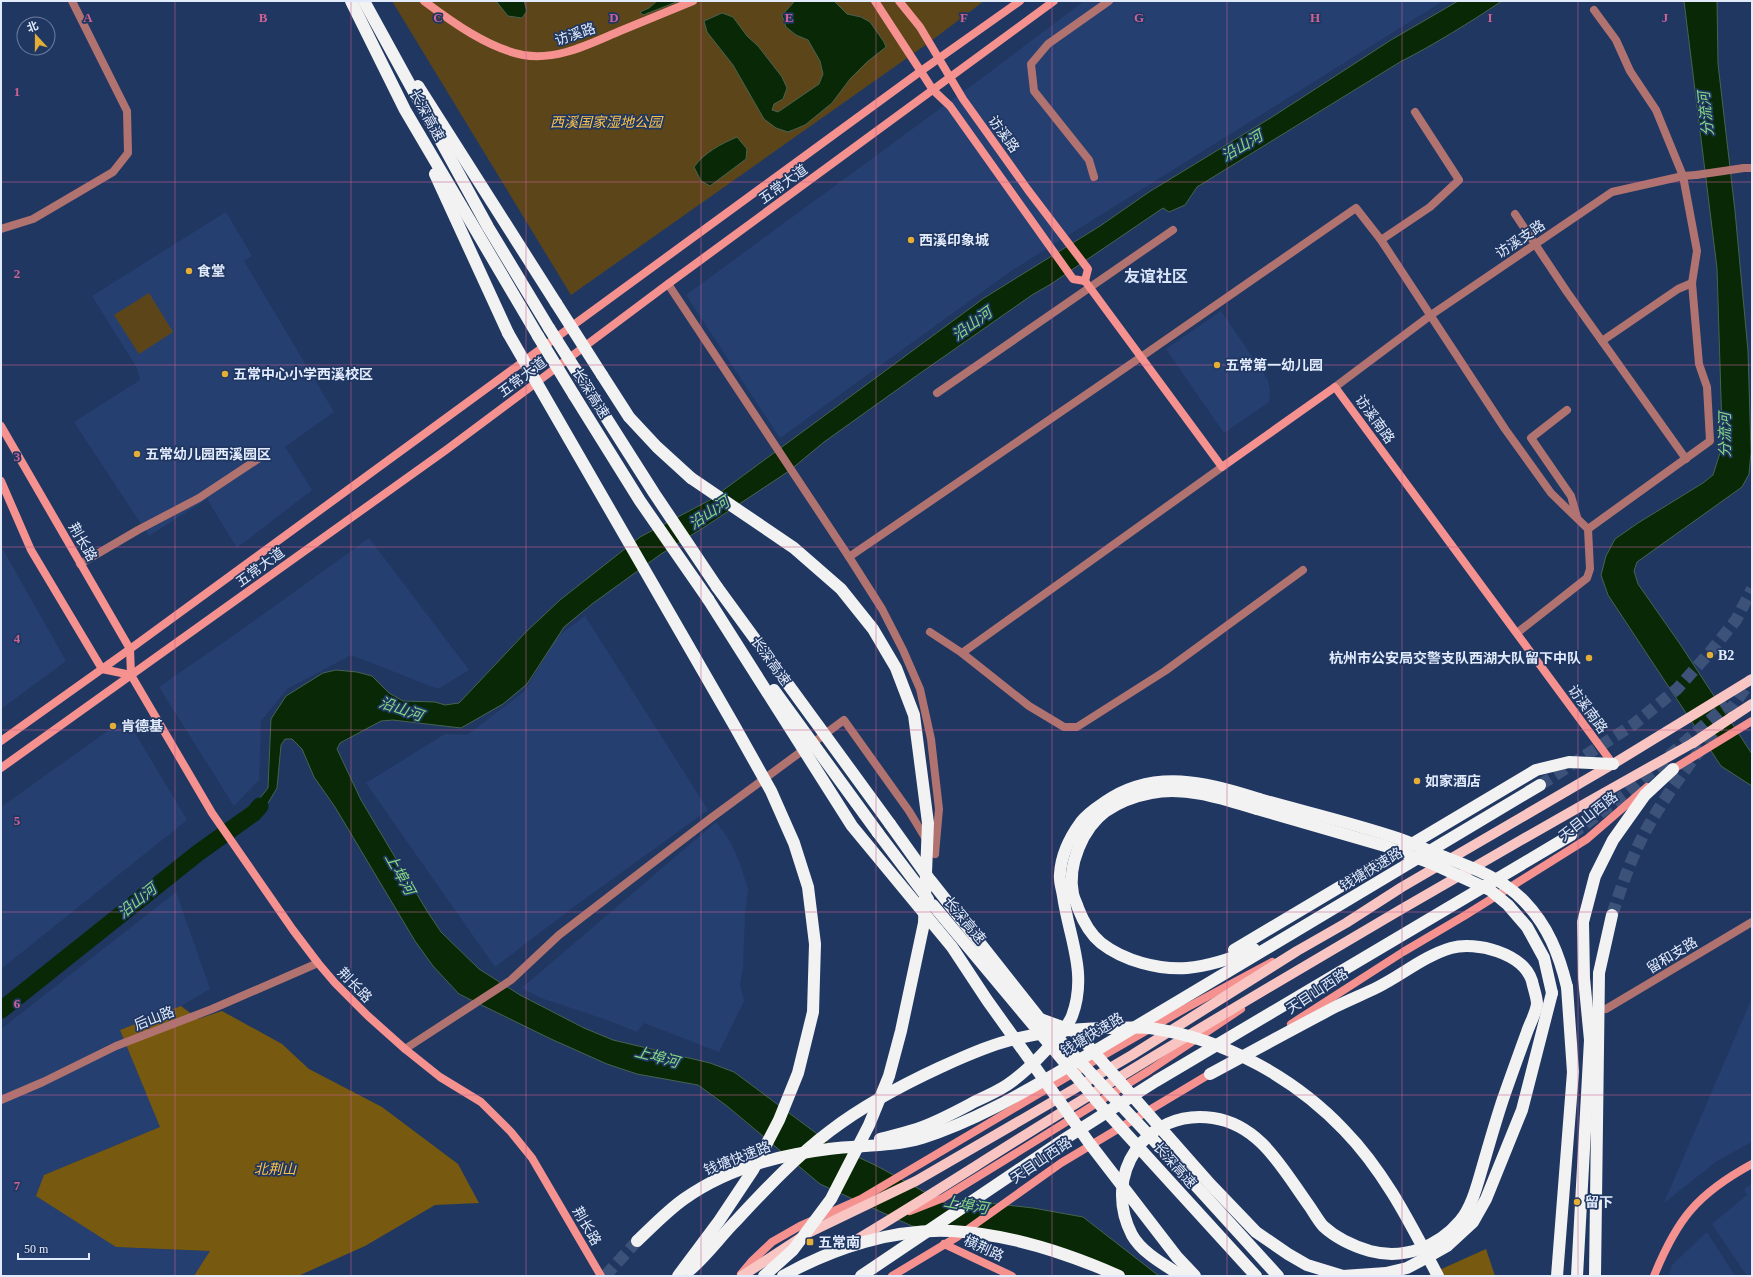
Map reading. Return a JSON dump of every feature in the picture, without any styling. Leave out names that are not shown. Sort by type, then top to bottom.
[{"type":"highway","name":"长深高速","points":[[351,1],[406,110],[538,336],[640,501],[708,599],[878,833],[933,905],[1101,1106],[1256,1276]]},
{"type":"highway","name":"长深高速","points":[[364,1],[488,227],[549,328],[654,493],[717,587],[931,881],[1040,1018],[1278,1276]]},
{"type":"highway","points":[[364,1],[629,417],[657,447],[691,478],[794,548],[841,589],[873,629],[896,668],[914,715],[928,823],[924,923],[907,1008],[889,1076],[869,1125],[831,1199],[793,1250],[764,1276]]},
{"type":"highway","points":[[406,110],[508,333],[771,791],[794,843],[808,886],[815,944],[813,1012],[798,1073],[779,1120],[752,1170],[719,1221],[678,1276]]},
{"type":"highway","points":[[708,599],[852,826],[952,947],[987,1000],[1090,1144],[1177,1257],[1195,1276]]},
{"type":"highway","points":[[1187,968],[1236,949],[1536,770],[1569,762],[1613,764]]},
{"type":"highway","points":[[1577,1276],[1590,1040],[1584,978],[1583,922],[1595,876],[1613,840],[1645,795],[1673,769]]},
{"type":"highway","points":[[851,1147],[923,1127],[1001,1088],[1034,1063],[1056,1040],[1071,1017],[1078,989],[1076,950],[1065,909],[1060,874],[1064,853],[1073,833],[1088,813],[1113,796],[1135,786],[1178,781],[1230,790],[1258,804],[1385,846],[1433,864],[1490,890],[1508,905],[1527,927],[1544,958],[1552,993],[1522,1110],[1486,1199],[1472,1222],[1447,1246],[1407,1268],[1386,1273],[1343,1276],[1307,1266],[1256,1232],[1210,1184],[1076,1032],[1040,1018]]},
{"type":"highway","name":"钱塘快速路","points":[[637,1241],[684,1199],[705,1186],[739,1170],[774,1158],[828,1149],[886,1145],[921,1138],[968,1120],[1028,1090],[1540,785]]},
{"type":"highway","points":[[1312,921],[1246,952],[1223,960],[1187,968],[1156,966],[1128,958],[1101,943],[1084,923],[1073,894],[1073,867],[1079,845],[1093,824],[1106,811],[1123,801],[1152,793],[1192,793],[1258,804],[1397,838],[1467,865],[1502,883],[1524,901],[1536,915],[1550,937],[1561,961],[1567,987],[1572,1072],[1557,1276]]},
{"type":"highway","points":[[861,1276],[1064,1140],[1156,1081],[1571,835]]},
{"type":"highway","points":[[1595,1276],[1599,973],[1612,916]]},
{"type":"highway","points":[[1182,1276],[1141,1247],[1133,1236],[1125,1216],[1121,1188],[1125,1171],[1135,1149],[1150,1135],[1161,1128],[1185,1118],[1210,1117],[1232,1122],[1250,1131],[1271,1152],[1322,1225],[1337,1237],[1355,1246],[1373,1252],[1396,1253],[1424,1249],[1441,1240],[1462,1219],[1474,1196],[1501,1104],[1537,1003],[1530,976],[1512,957],[1485,947],[1453,947],[1423,960],[1380,986],[1337,1006],[1210,1074]]},
{"type":"highway","points":[[682,1276],[693,1267],[765,1190],[804,1152],[837,1126],[869,1104],[900,1086],[968,1055],[1009,1040],[1042,1034],[1089,1029],[1124,1028],[1156,1029],[1206,1042],[1242,1056],[1288,1083],[1317,1104],[1345,1130],[1393,1193],[1438,1276]]},
{"type":"highway","points":[[784,1276],[807,1263],[865,1241],[909,1233],[951,1231],[999,1236],[1092,1264],[1119,1276]]},
{"type":"main road","name":"访溪路","points":[[424,1],[449,20],[498,46],[523,55],[549,56],[573,50],[693,1]]},
{"type":"main road","points":[[875,1],[933,90],[950,106],[1073,279],[1087,284],[1222,467],[1335,387]]},
{"type":"main road","name":"访溪路","points":[[899,1],[920,27],[950,79],[1028,190],[1088,269],[1087,284]]},
{"type":"main road","name":"五常大道","points":[[1,742],[130,650],[921,71],[1020,1]]},
{"type":"main road","name":"五常大道","points":[[1,768],[446,450],[668,284],[950,79],[1054,1]]},
{"type":"main road","name":"访溪南路","points":[[1335,387],[1613,764]]},
{"type":"main road","name":"荆长路","points":[[1,426],[130,650],[131,675],[212,813],[293,930],[335,983],[368,1016],[405,1050],[440,1077],[481,1102],[511,1132],[532,1158],[600,1276]]},
{"type":"main road","points":[[1,481],[31,550],[102,669],[131,675]]},
{"type":"main road","name":"天目山西路","points":[[739,1276],[772,1242],[800,1226],[916,1181],[1125,1059],[1402,887],[1613,764],[1720,700],[1752,679]]},
{"type":"main road","name":"天目山西路","points":[[794,1276],[897,1216],[1079,1102],[1268,988],[1494,854],[1693,743],[1752,704]]},
{"type":"main road","name":"天目山西路","points":[[892,1276],[957,1237],[1061,1163],[1210,1074],[1304,1016],[1403,952],[1464,916],[1587,839],[1640,792],[1673,769],[1752,721]]},
{"type":"main road","name":"天目山西路","points":[[742,1276],[808,1233],[860,1204],[905,1174],[1186,1008],[1346,923]]},
{"type":"main road","name":"天目山西路","points":[[897,1216],[943,1198],[1156,1066],[1220,1024],[1268,988]]},
{"type":"main road","points":[[1654,1276],[1671,1238],[1688,1212],[1710,1190],[1752,1164]]},
{"type":"main road","name":"横荆路","points":[[944,1244],[1012,1276]]},
{"type":"street","points":[[1,230],[34,219],[113,172],[128,153],[127,111],[72,1]]},
{"type":"street","points":[[1094,176],[1089,160],[1034,91],[1031,64],[1048,44],[1109,1]]},
{"type":"street","points":[[1588,529],[1710,441],[1707,387],[1699,364],[1692,283],[1697,251],[1683,176],[1656,110],[1630,71],[1616,40],[1594,10]]},
{"type":"street","points":[[1381,240],[1430,207],[1459,180],[1415,112]]},
{"type":"street","name":"访溪支路","points":[[1335,387],[1431,315],[1612,192],[1683,176],[1748,168]]},
{"type":"street","points":[[850,557],[1356,208],[1381,240],[1506,429],[1551,492],[1588,529],[1590,569],[1587,578],[1517,634]]},
{"type":"street","points":[[1515,214],[1566,292],[1686,459]]},
{"type":"street","points":[[937,392],[1087,284],[1172,230]]},
{"type":"street","points":[[1602,341],[1678,289],[1692,283]]},
{"type":"street","points":[[405,1050],[511,980],[559,935],[711,818],[844,720],[909,811],[935,854],[939,809],[931,739],[920,689],[903,650],[882,609],[850,557],[668,284]]},
{"type":"street","points":[[1567,410],[1531,438],[1571,496],[1577,518]]},
{"type":"street","points":[[80,564],[138,530],[199,498],[261,457]]},
{"type":"street","points":[[962,653],[1222,467]]},
{"type":"street","points":[[930,632],[962,653],[1029,706],[1064,727],[1077,727],[1165,671],[1303,570]]},
{"type":"street","name":"留和支路","points":[[1606,1009],[1752,922]]},
{"type":"street","name":"后山路","points":[[1,1100],[43,1082],[116,1046],[212,1009],[318,963]]},
{"type":"shaded area","name":"西溪印象城","points":[[1084,1],[1443,1],[1011,271],[780,438],[686,295],[986,75]]},
{"type":"shaded area","name":"五常中心小学西溪校区","points":[[226,212],[252,256],[244,261],[334,412],[285,447],[312,490],[237,548],[207,499],[149,536],[74,422],[140,380],[137,368],[92,296]]},
{"type":"shaded area","name":"五常第一幼儿园","points":[[1221,311],[1268,380],[1270,392],[1269,402],[1224,433],[1166,349]]},
{"type":"shaded area","points":[[369,538],[469,670],[438,689],[351,655],[287,689],[261,721],[259,780],[234,806],[159,687]]},
{"type":"shaded area","points":[[1,546],[66,661],[1,709]]},
{"type":"shaded area","points":[[585,616],[708,810],[575,906],[495,967],[366,783],[445,734],[467,735],[525,691],[557,637]]},
{"type":"shaded area","points":[[126,718],[187,820],[1,969],[1,807]]},
{"type":"shaded area","points":[[716,822],[730,841],[740,864],[748,889],[745,913],[743,968],[740,985],[744,1001],[719,1052],[644,1023],[637,1032],[607,1020],[541,998],[522,988]]},
{"type":"shaded area","points":[[176,892],[210,989],[181,1006],[120,1030],[160,1127],[44,1175],[116,1247],[210,1251],[195,1276],[1,1276],[1,1029]]},
{"type":"shaded area","points":[[1752,998],[1752,1142],[1717,1161],[1664,1203]]},
{"type":"shaded area","points":[[1752,1184],[1752,1276],[1747,1276],[1712,1224],[1747,1195],[1744,1189]]},
{"type":"shaded area","points":[[1707,1232],[1735,1276],[1669,1276],[1672,1265]]},
{"type":"green space","name":"西溪国家湿地公园","points":[[392,1],[984,1],[927,44],[571,295]]},
{"type":"green space","points":[[149,293],[173,332],[139,354],[114,315]]},
{"type":"green space","name":"北荆山","points":[[181,1006],[198,1019],[222,1011],[282,1044],[309,1069],[382,1107],[458,1164],[479,1203],[435,1205],[365,1246],[298,1276],[194,1276],[210,1251],[116,1247],[36,1196],[44,1175],[160,1127],[120,1030]]},
{"type":"green space","points":[[1486,1249],[1495,1276],[1426,1276]]},
{"type":"water","points":[[496,1],[524,1],[527,11],[522,18],[508,16]]},
{"type":"water","points":[[657,1],[679,1],[643,15],[640,12],[649,8]]},
{"type":"water","points":[[795,1],[834,1],[847,14],[861,17],[870,22],[886,47],[867,62],[850,79],[832,103],[805,125],[788,132],[776,128],[764,119],[733,65],[707,32],[704,21],[722,13],[733,17],[747,36],[758,46],[782,77],[787,88],[783,99],[774,104],[772,110],[778,112],[819,84],[823,74],[820,61],[808,40],[796,35],[786,27],[782,15]]},
{"type":"water","name":"上埠河","points":[[1458,1],[1502,1],[1452,33],[1400,62],[1197,187],[1185,205],[1169,212],[1163,208],[1051,284],[1032,295],[919,374],[824,442],[789,471],[661,554],[592,604],[564,627],[527,684],[503,704],[461,728],[393,720],[381,721],[340,743],[337,749],[361,800],[427,911],[441,932],[479,969],[520,995],[584,1028],[613,1040],[710,1063],[734,1072],[832,1145],[877,1166],[950,1206],[980,1202],[1033,1208],[1083,1217],[1159,1276],[1104,1276],[1021,1245],[970,1234],[912,1226],[820,1184],[727,1106],[698,1085],[637,1074],[607,1064],[551,1039],[459,994],[433,966],[415,941],[335,807],[314,777],[302,749],[292,739],[285,739],[281,745],[277,788],[268,803],[248,826],[239,814],[260,798],[268,788],[271,719],[286,696],[323,673],[336,670],[357,672],[372,676],[389,693],[403,701],[435,702],[445,705],[459,703],[527,631],[560,600],[640,537],[710,500],[984,298],[1100,226],[1149,192],[1272,117],[1391,40]]},
{"type":"water","name":"分流河","points":[[1684,1],[1717,1],[1718,64],[1735,211],[1748,351],[1751,452],[1749,474],[1742,487],[1637,562],[1634,571],[1638,584],[1680,644],[1752,754],[1752,786],[1721,766],[1608,595],[1601,575],[1606,556],[1615,539],[1703,483],[1713,475],[1720,453],[1722,430],[1717,268]]},
{"type":"water","points":[[737,137],[747,149],[746,159],[710,186],[701,181],[694,167],[698,162],[708,153]]},
{"type":"waterway","name":"沿山河","points":[[1,1010],[198,853],[254,813],[260,806]]},
{"type":"tunnel","points":[[1540,785],[1634,724],[1677,689],[1736,620],[1752,589]]},
{"type":"tunnel","points":[[1612,915],[1631,861],[1651,822],[1678,780],[1752,678]]},
{"type":"tunnel","points":[[1571,835],[1627,793],[1728,704]]},
{"type":"tunnel","points":[[605,1276],[637,1241]]},
{"type":"place","name":"西溪印象城","points":[[911,240]]},
{"type":"place","name":"食堂","points":[[189,271]]},
{"type":"place","name":"五常第一幼儿园","points":[[1217,365]]},
{"type":"place","name":"五常中心小学西溪校区","points":[[225,374]]},
{"type":"place","name":"五常幼儿园西溪园区","points":[[137,454]]},
{"type":"place","name":"B2","points":[[1710,655]]},
{"type":"place","name":"杭州市公安局交警支队西湖大队留下中队","points":[[1589,658]]},
{"type":"place","name":"肯德基","points":[[113,726]]},
{"type":"place","name":"如家酒店","points":[[1417,781]]},
{"type":"place","name":"留下","points":[[1577,1202]]},
{"type":"place","name":"五常南","points":[[810,1242]]},
{"type":"district","name":"友谊社区","points":[[1156,276]]}]
